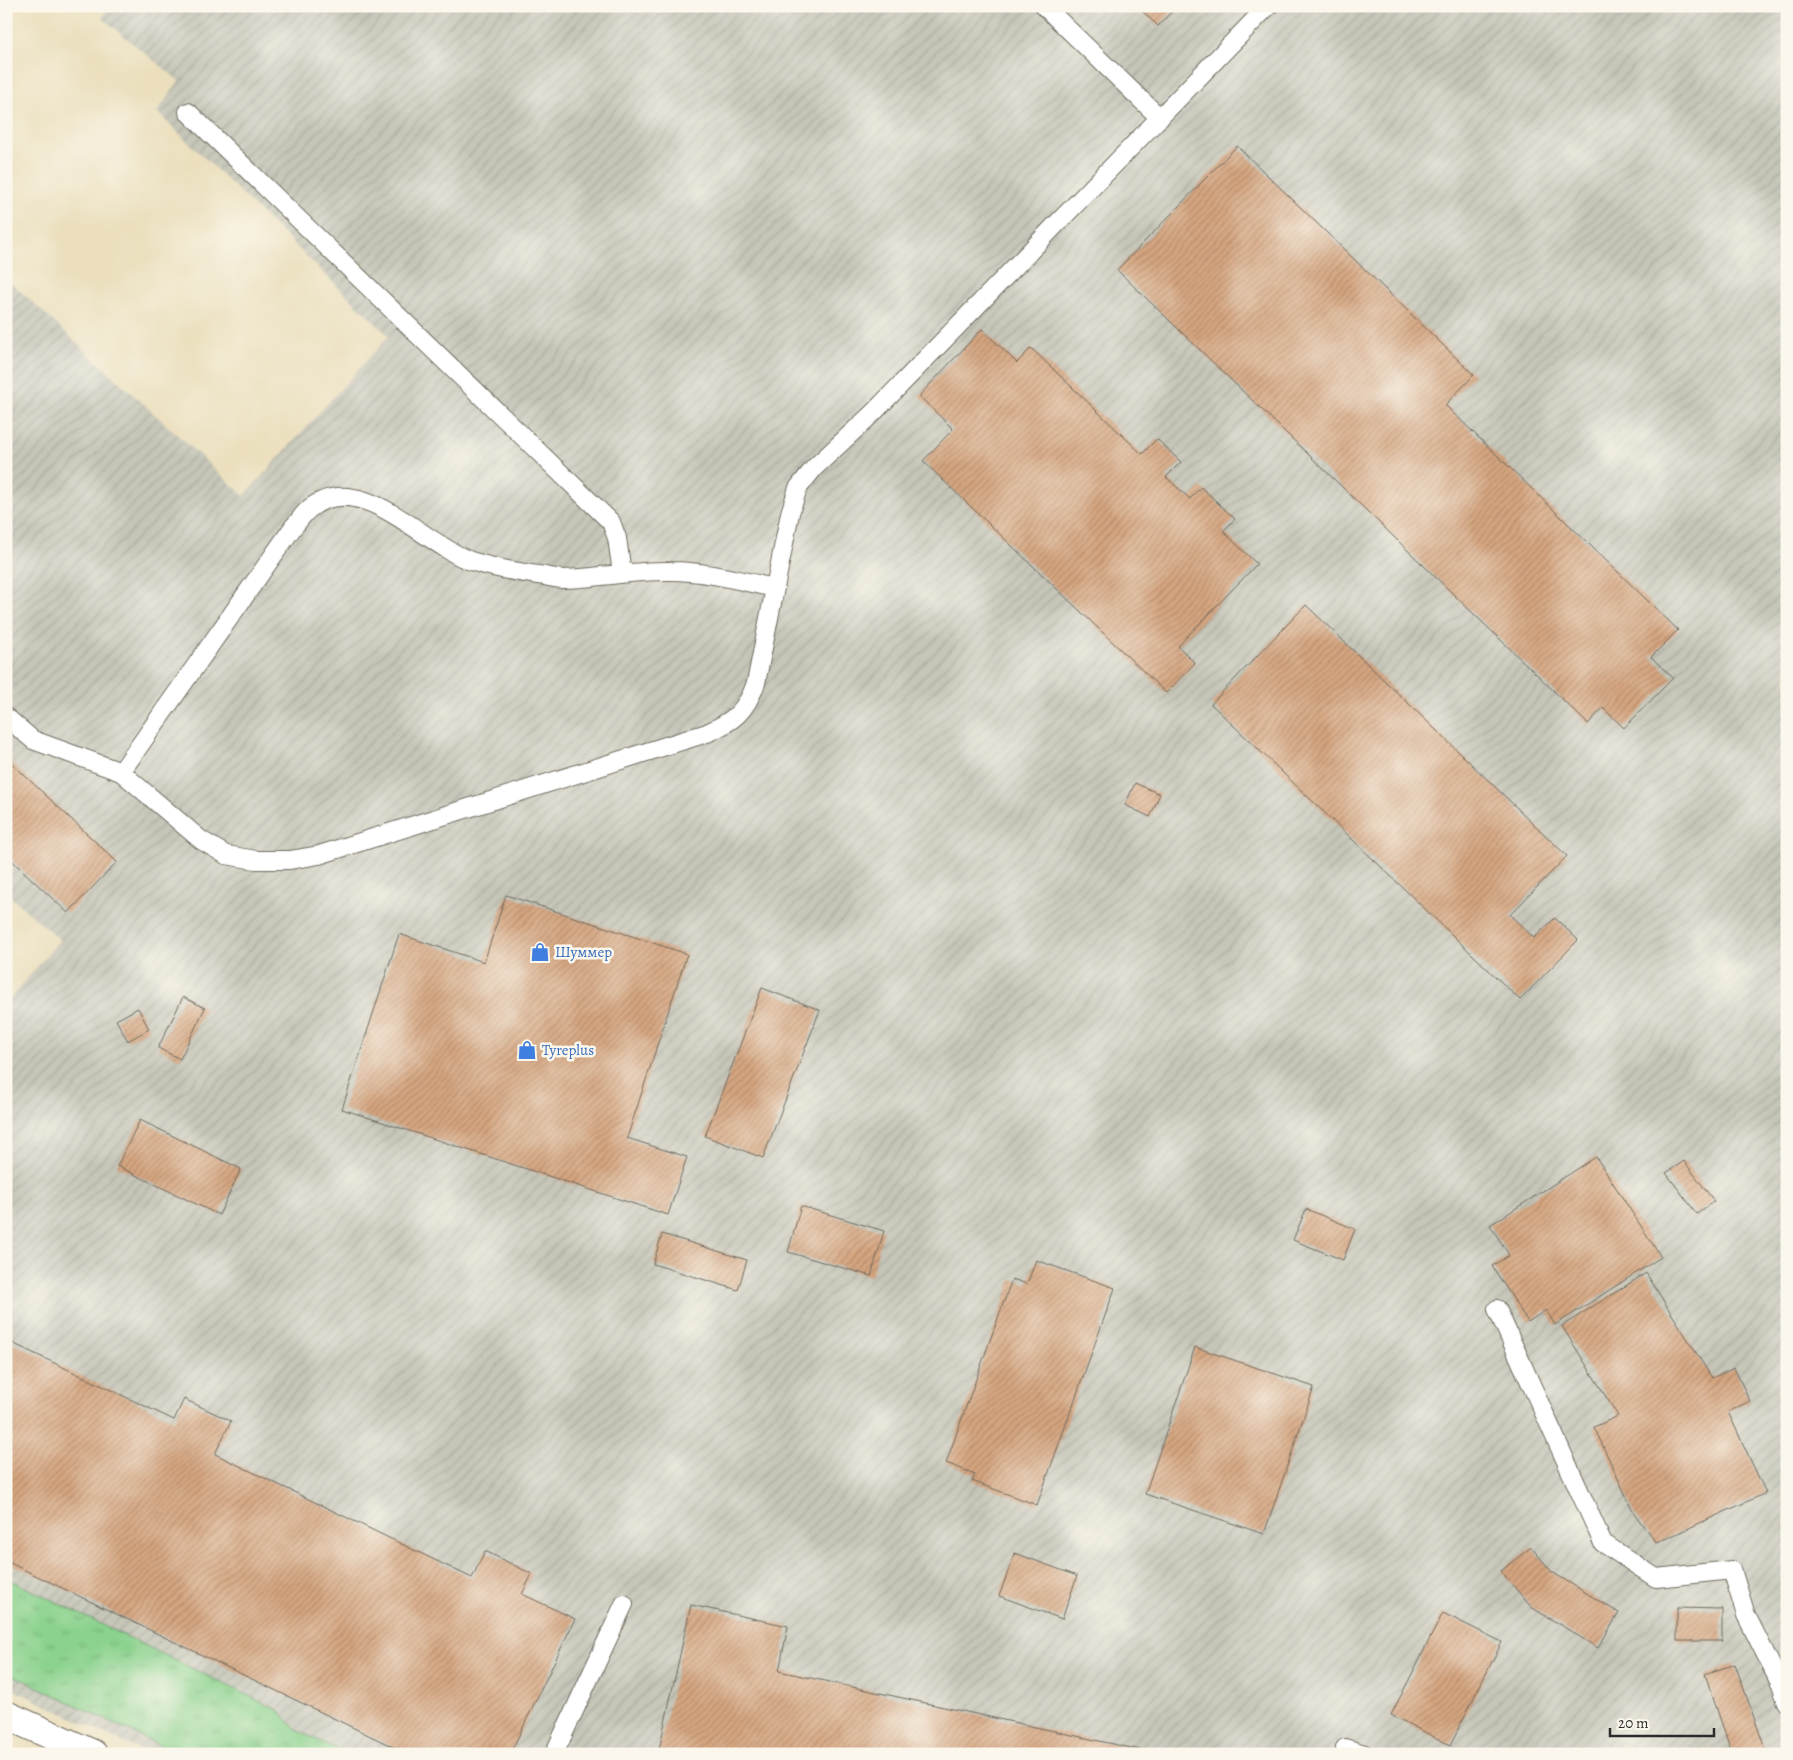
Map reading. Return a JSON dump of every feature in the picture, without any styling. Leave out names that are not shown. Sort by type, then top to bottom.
[{"type":"street","points":[[6,1715],[93,1754]]},
{"type":"lane","points":[[1044,6],[1160,118]]},
{"type":"lane","points":[[6,716],[33,740],[121,772],[201,840],[226,855],[256,860],[290,860],[319,855],[707,732],[726,724],[739,713],[750,699],[756,683],[790,513],[798,488],[814,468],[874,412],[1268,6]]},
{"type":"lane","points":[[188,112],[611,522],[617,538],[622,574]]},
{"type":"lane","points":[[121,772],[294,526],[309,509],[328,498],[351,496],[375,504],[443,547],[470,561],[497,568],[562,579],[646,571],[698,573],[775,588]]},
{"type":"lane","points":[[1497,1309],[1603,1543],[1656,1578],[1732,1570],[1746,1615],[1781,1685],[1787,1702]]},
{"type":"lane","points":[[554,1754],[624,1604]]},
{"type":"lane","points":[[1345,1748],[1365,1754]]},
{"type":"shaded area","points":[[109,6],[1787,6],[1787,1754],[148,1754],[6,1686],[6,1001],[9,1000],[60,940],[6,893],[6,278],[244,496],[389,336],[157,112],[179,81],[102,18]]},
{"type":"green space","points":[[6,1578],[278,1710],[298,1731],[348,1754],[178,1754],[6,1672]]},
{"type":"building","points":[[1137,6],[1177,6],[1158,26]]},
{"type":"building","points":[[1237,146],[1474,375],[1445,405],[1678,630],[1651,657],[1673,678],[1624,728],[1603,708],[1588,724],[1117,270]]},
{"type":"building","points":[[982,329],[1017,363],[1031,348],[1142,454],[1157,439],[1181,462],[1166,477],[1190,499],[1201,487],[1235,519],[1223,531],[1257,564],[1178,646],[1195,663],[1166,693],[923,461],[953,429],[919,396]]},
{"type":"building","points":[[1306,605],[1567,856],[1510,915],[1534,938],[1555,918],[1578,940],[1520,1000],[1211,704]]},
{"type":"building","points":[[6,758],[117,862],[68,913],[6,855]]},
{"type":"building","points":[[1135,783],[1160,794],[1150,817],[1125,805]]},
{"type":"building","points":[[506,895],[687,954],[627,1138],[687,1157],[668,1215],[342,1109],[399,934],[484,962]]},
{"type":"building","points":[[762,988],[820,1010],[763,1158],[705,1136]]},
{"type":"building","points":[[183,997],[205,1008],[180,1059],[158,1048]]},
{"type":"building","points":[[138,1008],[149,1029],[128,1041],[116,1020]]},
{"type":"building","points":[[140,1120],[241,1169],[219,1215],[117,1166]]},
{"type":"building","points":[[1596,1157],[1661,1257],[1555,1325],[1546,1310],[1528,1322],[1492,1266],[1509,1255],[1490,1225]]},
{"type":"building","points":[[1684,1161],[1714,1201],[1697,1214],[1666,1173]]},
{"type":"building","points":[[801,1206],[884,1231],[871,1276],[788,1252]]},
{"type":"building","points":[[1306,1209],[1355,1229],[1343,1260],[1293,1240]]},
{"type":"building","points":[[662,1234],[747,1260],[738,1290],[653,1264]]},
{"type":"building","points":[[1036,1260],[1115,1288],[1037,1505],[972,1481],[975,1474],[946,1463],[1012,1279],[1027,1284]]},
{"type":"building","points":[[1646,1273],[1712,1378],[1734,1368],[1750,1401],[1728,1412],[1766,1493],[1656,1543],[1634,1513],[1594,1427],[1618,1416],[1562,1326]]},
{"type":"building","points":[[6,1340],[174,1420],[184,1399],[231,1421],[215,1454],[472,1578],[485,1551],[532,1574],[522,1594],[575,1619],[510,1754],[408,1754],[6,1561]]},
{"type":"building","points":[[1195,1347],[1314,1387],[1264,1534],[1145,1494]]},
{"type":"building","points":[[1531,1547],[1552,1572],[1619,1613],[1598,1648],[1531,1607],[1501,1571]]},
{"type":"building","points":[[1015,1553],[1077,1576],[1062,1619],[999,1596]]},
{"type":"building","points":[[691,1605],[788,1626],[779,1671],[1159,1754],[658,1754]]},
{"type":"building","points":[[1677,1608],[1722,1609],[1722,1641],[1677,1641]]},
{"type":"building","points":[[1443,1613],[1502,1642],[1450,1745],[1391,1715]]},
{"type":"building","points":[[1735,1664],[1767,1754],[1732,1754],[1705,1674]]},
{"type":"place","name":"Шуммер","points":[[540,952]]},
{"type":"place","name":"Tyreplus","points":[[527,1050]]}]
